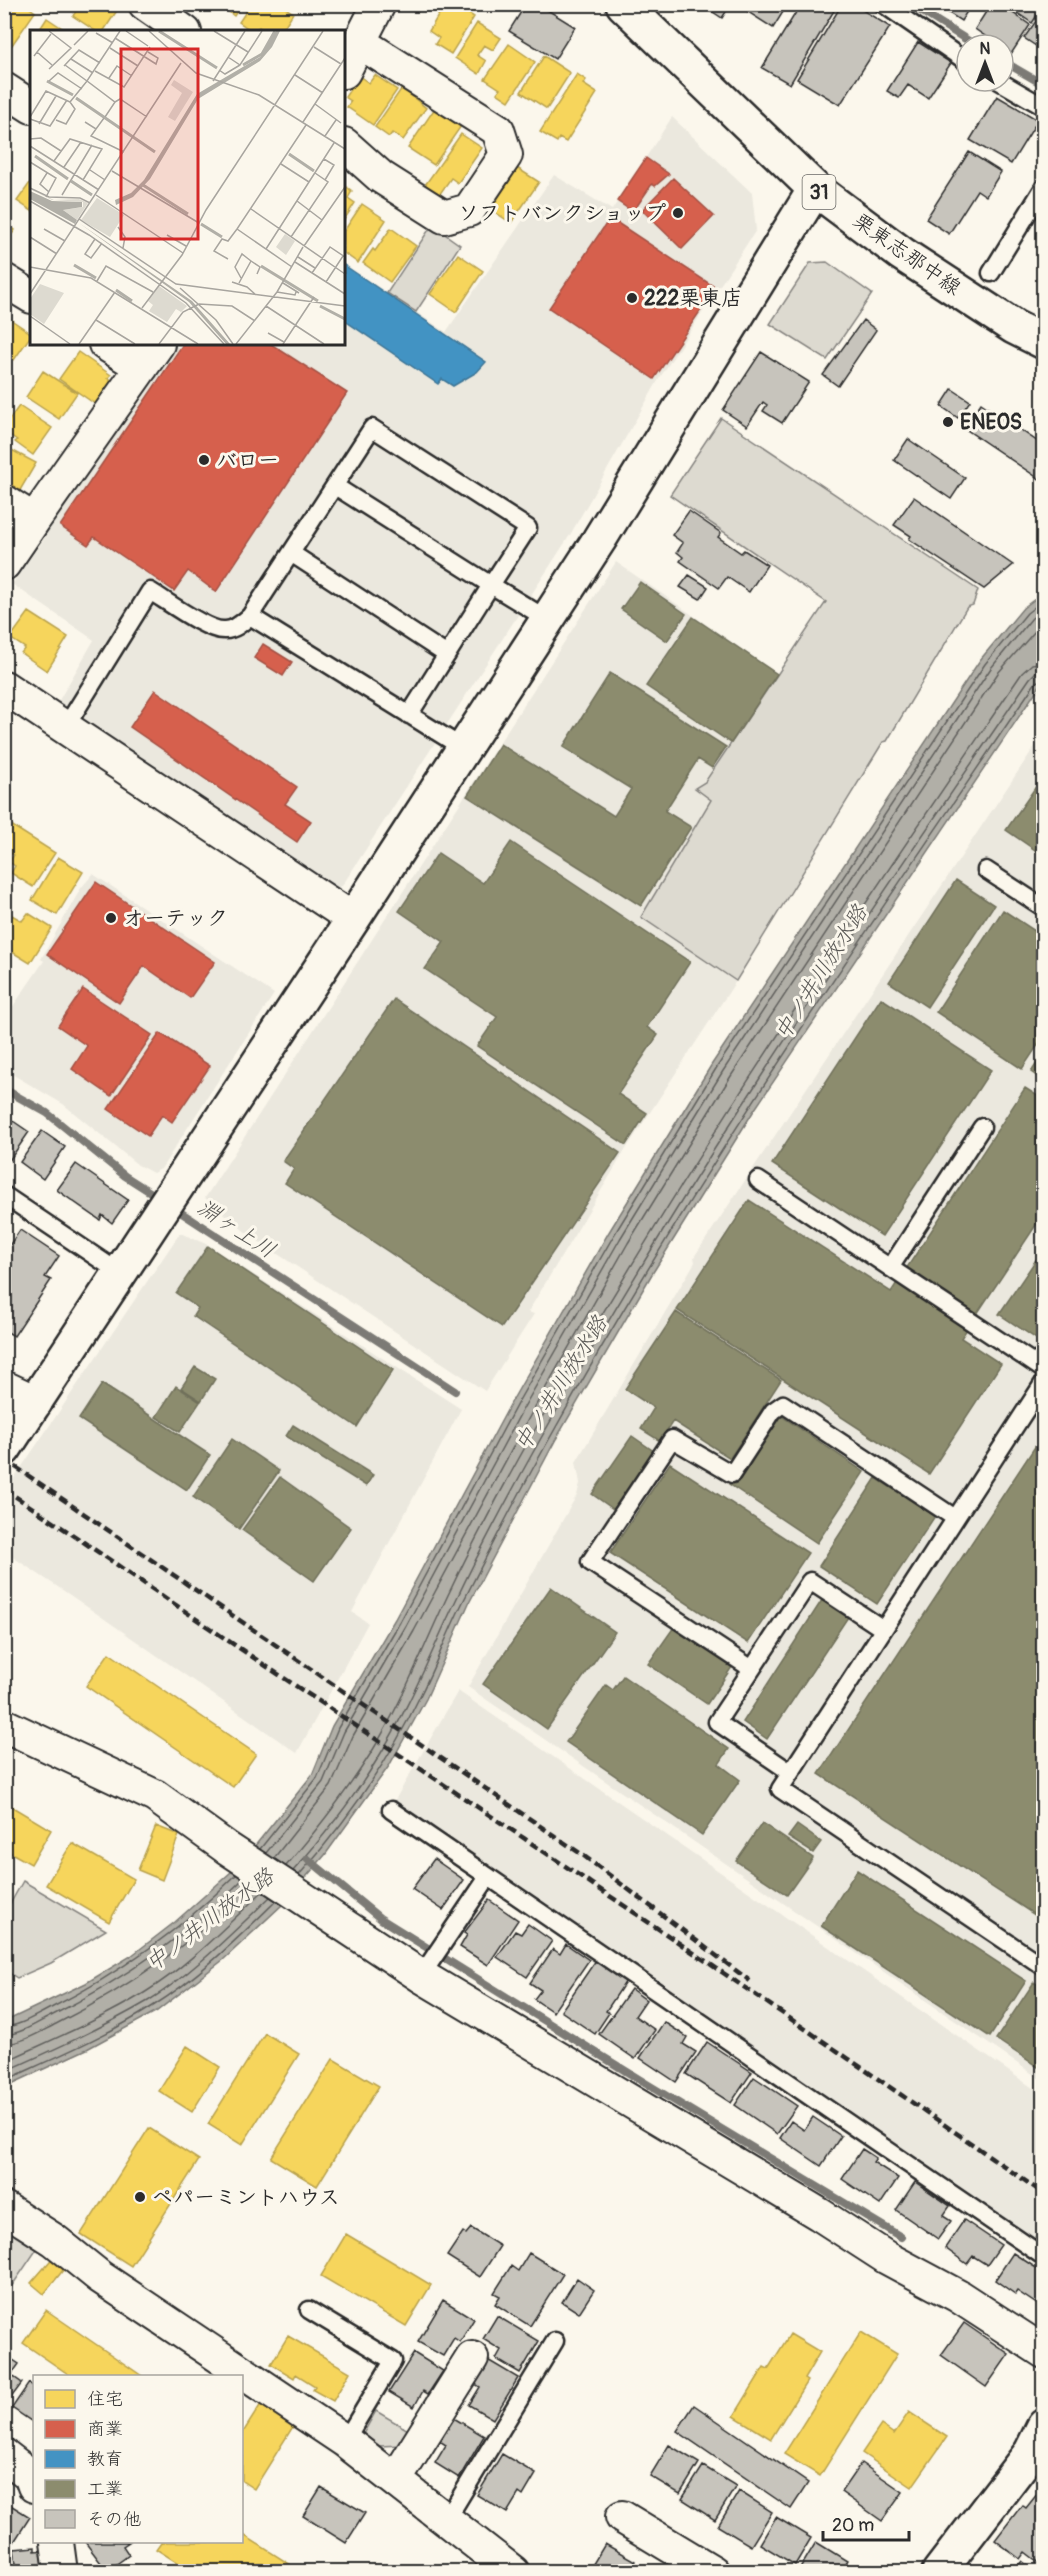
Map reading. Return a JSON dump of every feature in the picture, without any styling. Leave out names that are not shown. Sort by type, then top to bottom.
[{"type":"street","points":[[145,4],[182,30]]},
{"type":"street","points":[[345,70],[379,4]]},
{"type":"street","name":"栗東志那中線","points":[[623,4],[815,189],[902,254],[1014,327],[1044,342]]},
{"type":"street","points":[[345,145],[381,177],[444,217],[469,210],[506,156],[498,130],[361,43]]},
{"type":"street","points":[[4,89],[30,107]]},
{"type":"street","points":[[4,1449],[353,920],[599,540],[815,189]]},
{"type":"street","points":[[4,280],[30,296]]},
{"type":"street","points":[[4,564],[150,355],[109,345]]},
{"type":"street","points":[[4,501],[34,520]]},
{"type":"street","points":[[4,687],[353,920]]},
{"type":"street","points":[[4,1387],[36,1402]]},
{"type":"street","points":[[4,1725],[154,1796],[227,1848],[421,1976],[798,2202],[887,2258],[958,2296],[1044,2352]]},
{"type":"street","points":[[4,2208],[54,2240],[100,2277],[345,2441],[513,2571]]},
{"type":"street","points":[[396,2479],[472,2358]]},
{"type":"street","points":[[939,2571],[1032,2452],[1044,2426]]},
{"type":"street","points":[[4,2455],[30,2475],[33,2483]]},
{"type":"street","points":[[622,2517],[713,2571]]},
{"type":"street","points":[[57,2543],[61,2571]]},
{"type":"lane","points":[[883,4],[955,54]]},
{"type":"lane","points":[[1015,90],[1044,107]]},
{"type":"lane","points":[[991,273],[1044,187]]},
{"type":"lane","points":[[64,728],[150,591],[209,626],[225,631],[239,625],[250,616],[372,428],[528,528],[409,715]]},
{"type":"lane","points":[[334,486],[547,619]]},
{"type":"lane","points":[[291,553],[447,655]]},
{"type":"lane","points":[[250,616],[463,748]]},
{"type":"lane","points":[[986,870],[1044,908]]},
{"type":"lane","points":[[890,1269],[982,1127]]},
{"type":"lane","points":[[758,1180],[1044,1370]]},
{"type":"lane","points":[[4,1194],[120,1273]]},
{"type":"lane","points":[[1044,1382],[780,1789],[1044,1967]]},
{"type":"lane","points":[[752,1669],[591,1562],[672,1438],[732,1474],[773,1411],[783,1404],[955,1518]]},
{"type":"lane","points":[[790,1772],[717,1722],[810,1581],[883,1629]]},
{"type":"lane","points":[[391,1810],[1044,2257]]},
{"type":"lane","points":[[421,1976],[488,1877]]},
{"type":"lane","points":[[309,2310],[393,2361],[345,2441]]},
{"type":"lane","points":[[447,2519],[555,2341]]},
{"type":"shaded area","points":[[672,117],[752,193],[756,230],[659,379],[570,535],[342,886],[334,888],[58,702],[94,640],[12,584],[47,535],[44,532],[174,345],[345,345],[345,265],[446,332],[554,175],[612,210]]},
{"type":"shaded area","points":[[432,225],[460,245],[416,312],[387,293]]},
{"type":"shaded area","points":[[827,262],[872,294],[827,360],[770,324],[810,263]]},
{"type":"shaded area","points":[[721,418],[978,590],[973,605],[967,607],[887,741],[883,742],[736,981],[641,917],[711,800],[695,788],[705,782],[826,602],[670,495]]},
{"type":"shaded area","points":[[616,562],[779,675],[705,783],[695,788],[711,800],[641,917],[736,981],[626,1149],[528,1312],[534,1314],[485,1391],[249,1235],[205,1198]]},
{"type":"shaded area","points":[[1043,734],[1043,2081],[468,1687],[577,1495],[580,1483],[576,1462],[695,1262],[694,1257]]},
{"type":"shaded area","points":[[93,874],[274,994],[161,1169],[153,1173],[138,1165],[63,1104],[5,1070],[5,1018],[44,961],[41,959],[81,888]]},
{"type":"shaded area","points":[[180,1233],[206,1244],[461,1409],[352,1612],[368,1623],[297,1753],[5,1552],[4,1493]]},
{"type":"shaded area","points":[[458,1691],[1043,2095],[1043,2246],[658,1984],[395,1800]]},
{"type":"shaded area","points":[[23,1881],[106,1930],[51,1963],[17,1978],[5,1970],[5,1913]]},
{"type":"shaded area","points":[[5,2227],[37,2249],[5,2296]]},
{"type":"shaded area","points":[[376,2411],[410,2431],[403,2445],[379,2446],[362,2436]]},
{"type":"water","name":"中ノ井川放水路","points":[[1043,593],[1043,681],[753,1112],[652,1274],[556,1439],[469,1603],[426,1699],[389,1766],[325,1855],[282,1905],[223,1960],[157,2011],[87,2049],[5,2087],[4,2022],[86,1983],[131,1956],[175,1922],[231,1872],[312,1775],[332,1726],[395,1619],[512,1401],[609,1232],[712,1064],[980,660],[1023,608]]},
{"type":"building: 住宅","points":[[4,4],[25,4],[35,12],[12,45],[4,40]]},
{"type":"building: 住宅","points":[[80,4],[117,4],[120,6],[104,30],[94,30],[73,16]]},
{"type":"building: 住宅","points":[[219,4],[242,4],[234,16]]},
{"type":"building: 住宅","points":[[251,4],[280,4],[293,13],[282,30],[263,30],[259,27],[250,30],[239,22]]},
{"type":"building: 住宅","points":[[445,4],[454,4],[474,17],[451,54],[435,44],[439,38],[429,31]]},
{"type":"building: 住宅","points":[[47,18],[65,30],[39,30]]},
{"type":"building: 住宅","points":[[477,23],[501,38],[493,50],[484,45],[477,55],[486,61],[479,74],[455,58]]},
{"type":"building: 住宅","points":[[509,44],[535,62],[509,101],[497,93],[500,89],[485,79]]},
{"type":"building: 住宅","points":[[544,56],[570,73],[547,109],[521,92]]},
{"type":"building: 住宅","points":[[577,74],[586,80],[583,84],[597,93],[566,142],[559,138],[557,142],[540,132]]},
{"type":"building: 住宅","points":[[375,75],[397,90],[373,125],[347,107],[351,101],[345,97],[359,76],[369,83]]},
{"type":"building: 住宅","points":[[402,88],[426,108],[403,140],[392,133],[389,137],[375,127]]},
{"type":"building: 住宅","points":[[435,108],[461,126],[434,165],[408,148]]},
{"type":"building: 住宅","points":[[461,134],[482,148],[458,183],[451,178],[439,195],[425,185]]},
{"type":"building: 住宅","points":[[517,168],[539,182],[511,223],[489,208]]},
{"type":"building: 住宅","points":[[30,183],[30,210],[17,201]]},
{"type":"building: 住宅","points":[[345,186],[352,191],[348,198],[355,203],[345,218]]},
{"type":"building: 住宅","points":[[362,204],[386,220],[358,263],[345,254],[345,230]]},
{"type":"building: 住宅","points":[[4,223],[15,230],[4,245]]},
{"type":"building: 住宅","points":[[391,228],[416,246],[390,282],[363,263],[373,249],[375,251]]},
{"type":"building: 住宅","points":[[458,254],[483,271],[456,312],[430,294]]},
{"type":"building: 住宅","points":[[4,315],[30,333],[30,337],[14,360],[4,353]]},
{"type":"building: 住宅","points":[[78,352],[111,375],[108,378],[112,380],[107,387],[109,389],[98,406],[59,379]]},
{"type":"building: 住宅","points":[[43,371],[77,393],[59,419],[26,397]]},
{"type":"building: 住宅","points":[[19,406],[52,428],[33,455],[4,431],[4,427]]},
{"type":"building: 住宅","points":[[4,446],[36,463],[19,492],[4,484]]},
{"type":"building: 住宅","points":[[29,612],[68,637],[47,671],[21,653],[25,648],[10,638]]},
{"type":"building: 住宅","points":[[11,825],[55,853],[33,887],[11,873],[15,866],[9,862],[14,855],[4,850],[4,835]]},
{"type":"building: 住宅","points":[[58,857],[83,872],[57,915],[32,900]]},
{"type":"building: 住宅","points":[[28,913],[52,928],[30,963],[4,947],[4,925],[12,915],[22,921]]},
{"type":"building: 住宅","points":[[109,1653],[256,1754],[233,1787],[86,1686]]},
{"type":"building: 住宅","points":[[4,1802],[51,1830],[31,1864],[4,1849]]},
{"type":"building: 住宅","points":[[156,1826],[179,1835],[162,1880],[138,1870]]},
{"type":"building: 住宅","points":[[72,1843],[134,1879],[109,1922],[46,1885]]},
{"type":"building: 住宅","points":[[265,2033],[299,2054],[242,2145],[208,2124]]},
{"type":"building: 住宅","points":[[187,2046],[220,2067],[192,2112],[159,2091]]},
{"type":"building: 住宅","points":[[333,2059],[379,2086],[317,2186],[271,2158]]},
{"type":"building: 住宅","name":"ペパーミントハウス","points":[[149,2128],[199,2160],[131,2266],[81,2234]]},
{"type":"building: 住宅","points":[[346,2234],[431,2285],[406,2326],[321,2276]]},
{"type":"building: 住宅","points":[[56,2254],[68,2264],[44,2294],[31,2283]]},
{"type":"building: 住宅","points":[[46,2310],[141,2375],[70,2375],[23,2343]]},
{"type":"building: 住宅","points":[[861,2332],[897,2354],[820,2476],[784,2454]]},
{"type":"building: 住宅","points":[[790,2334],[820,2352],[804,2379],[807,2381],[771,2439],[734,2416],[764,2367],[768,2369]]},
{"type":"building: 住宅","points":[[288,2336],[350,2372],[333,2401],[313,2390],[315,2386],[296,2374],[294,2378],[271,2364]]},
{"type":"building: 住宅","points":[[261,2404],[294,2425],[254,2489],[243,2482],[243,2432]]},
{"type":"building: 住宅","points":[[909,2412],[947,2437],[912,2487],[862,2453],[881,2425],[894,2434]]},
{"type":"building: 住宅","points":[[243,2535],[302,2572],[192,2572],[156,2549],[160,2543],[243,2543]]},
{"type":"building: 商業","points":[[646,158],[669,174],[655,186],[652,184],[633,212],[617,201]]},
{"type":"building: 商業","name":"ソフトバンクショップ","points":[[673,178],[714,216],[682,249],[642,210]]},
{"type":"building: 商業","name":"222栗東店","points":[[610,218],[716,288],[654,379],[549,308]]},
{"type":"building: 商業","name":"バロー","points":[[182,345],[273,345],[347,393],[216,592],[188,571],[174,591],[94,537],[88,545],[60,526]]},
{"type":"building: 商業","points":[[263,644],[292,662],[283,676],[254,658]]},
{"type":"building: 商業","points":[[155,690],[297,787],[285,804],[311,821],[297,842],[130,727]]},
{"type":"building: 商業","name":"オーテック","points":[[96,882],[215,962],[190,998],[144,966],[119,1003],[47,954]]},
{"type":"building: 商業","points":[[83,989],[152,1035],[111,1096],[72,1069],[87,1046],[58,1026]]},
{"type":"building: 商業","points":[[160,1033],[210,1066],[172,1122],[162,1115],[148,1136],[108,1109]]},
{"type":"building: 教育","points":[[345,266],[486,362],[477,372],[453,386],[442,379],[438,384],[345,321]]},
{"type":"building: 工業","points":[[640,582],[686,614],[667,641],[621,609]]},
{"type":"building: 工業","points":[[693,617],[777,674],[731,743],[646,686]]},
{"type":"building: 工業","points":[[610,673],[726,747],[712,768],[698,759],[665,811],[691,827],[641,906],[467,796],[500,744],[614,816],[631,789],[563,747]]},
{"type":"building: 工業","points":[[1044,775],[1044,856],[1006,830]]},
{"type":"building: 工業","points":[[511,842],[690,962],[647,1027],[658,1035],[618,1094],[647,1113],[626,1145],[477,1046],[497,1017],[425,969],[444,942],[399,911],[438,853],[483,883]]},
{"type":"building: 工業","points":[[956,880],[994,905],[927,1007],[889,982]]},
{"type":"building: 工業","points":[[1003,910],[1044,937],[1044,1036],[1022,1069],[936,1012]]},
{"type":"building: 工業","points":[[881,998],[991,1070],[882,1236],[772,1164]]},
{"type":"building: 工業","points":[[394,999],[620,1153],[502,1327],[285,1183],[294,1169],[283,1161]]},
{"type":"building: 工業","points":[[1044,1053],[1044,1081],[1031,1072]]},
{"type":"building: 工業","points":[[1025,1088],[1044,1100],[1044,1213],[961,1338],[1001,1364],[929,1474],[677,1310],[749,1200],[891,1292]]},
{"type":"building: 工業","points":[[208,1246],[393,1370],[357,1427],[193,1316],[198,1308],[176,1293]]},
{"type":"building: 工業","points":[[1044,1248],[1044,1344],[999,1314]]},
{"type":"building: 工業","points":[[676,1312],[781,1380],[730,1458],[673,1421],[660,1441],[641,1429],[654,1408],[625,1389]]},
{"type":"building: 工業","points":[[195,1367],[215,1379],[201,1401],[181,1388]]},
{"type":"building: 工業","points":[[102,1384],[210,1455],[187,1490],[79,1419]]},
{"type":"building: 工業","points":[[176,1386],[200,1402],[180,1432],[156,1417]]},
{"type":"building: 工業","points":[[777,1413],[864,1472],[817,1543],[729,1484]]},
{"type":"building: 工業","points":[[293,1425],[373,1475],[366,1486],[286,1436]]},
{"type":"building: 工業","points":[[1044,1433],[1044,1921],[819,1774]]},
{"type":"building: 工業","points":[[632,1436],[655,1452],[616,1511],[592,1494]]},
{"type":"building: 工業","points":[[232,1439],[279,1471],[239,1529],[193,1497]]},
{"type":"building: 工業","points":[[670,1463],[808,1553],[748,1643],[610,1553]]},
{"type":"building: 工業","points":[[280,1477],[351,1528],[314,1581],[242,1530]]},
{"type":"building: 工業","points":[[876,1478],[935,1516],[877,1604],[819,1566]]},
{"type":"building: 工業","points":[[551,1587],[615,1632],[547,1729],[483,1684]]},
{"type":"building: 工業","points":[[822,1600],[848,1617],[767,1739],[743,1722]]},
{"type":"building: 工業","points":[[674,1627],[732,1667],[707,1704],[648,1664]]},
{"type":"building: 工業","points":[[623,1676],[729,1749],[719,1764],[740,1780],[702,1835],[566,1742],[606,1685],[613,1690]]},
{"type":"building: 工業","points":[[762,1823],[813,1858],[787,1895],[736,1861]]},
{"type":"building: 工業","points":[[797,1825],[821,1842],[813,1853],[788,1837]]},
{"type":"building: 工業","points":[[857,1870],[1026,1981],[990,2037],[821,1926]]},
{"type":"building: 工業","points":[[1034,1982],[1044,1989],[1044,2071],[996,2039]]},
{"type":"building: その他","points":[[526,4],[538,4],[575,27],[555,59],[509,31]]},
{"type":"building: その他","points":[[701,4],[731,4],[722,18]]},
{"type":"building: その他","points":[[752,4],[788,4],[773,28],[748,12]]},
{"type":"building: その他","points":[[801,4],[838,4],[790,84],[762,68]]},
{"type":"building: その他","points":[[842,4],[853,4],[890,27],[840,105],[797,79]]},
{"type":"building: その他","points":[[935,4],[976,4],[974,7],[971,5],[961,21]]},
{"type":"building: その他","points":[[991,4],[1000,4],[1030,25],[1015,48],[1015,33],[981,33],[975,29]]},
{"type":"building: その他","points":[[1004,4],[1044,4],[1044,5],[1032,23]]},
{"type":"building: その他","points":[[1044,10],[1044,40],[1041,38],[1036,46],[1024,38]]},
{"type":"building: その他","points":[[918,42],[951,63],[928,98],[908,85],[899,98],[887,91]]},
{"type":"building: その他","points":[[997,96],[1038,120],[1011,164],[970,140]]},
{"type":"building: その他","points":[[969,152],[1001,172],[986,196],[977,190],[949,234],[926,219]]},
{"type":"building: その他","points":[[863,320],[876,330],[838,386],[823,375]]},
{"type":"building: その他","points":[[761,352],[809,382],[782,423],[763,411],[767,405],[763,402],[747,426],[723,410]]},
{"type":"building: その他","points":[[952,389],[970,401],[958,418],[941,406]]},
{"type":"building: その他","points":[[981,403],[1044,446],[1044,482],[964,428]]},
{"type":"building: その他","points":[[908,439],[965,478],[951,499],[894,460]]},
{"type":"building: その他","points":[[914,497],[1013,565],[984,589],[909,539],[911,536],[894,525]]},
{"type":"building: その他","points":[[689,511],[721,533],[718,537],[741,553],[744,550],[767,565],[749,592],[727,577],[719,588],[680,561],[683,557],[677,552],[683,543],[672,535]]},
{"type":"building: その他","points":[[689,575],[708,587],[700,599],[680,587]]},
{"type":"building: その他","points":[[13,1121],[29,1132],[4,1168],[4,1133]]},
{"type":"building: その他","points":[[42,1131],[65,1147],[43,1179],[20,1162]]},
{"type":"building: その他","points":[[76,1164],[128,1200],[112,1223],[102,1215],[100,1220],[57,1190]]},
{"type":"building: その他","points":[[20,1230],[59,1256],[45,1277],[51,1280],[14,1336],[4,1330],[4,1253]]},
{"type":"building: その他","points":[[434,1859],[464,1880],[443,1910],[412,1889]]},
{"type":"building: その他","points":[[489,1900],[518,1920],[488,1965],[460,1947],[467,1935],[464,1933]]},
{"type":"building: その他","points":[[528,1924],[552,1941],[527,1977],[497,1957],[515,1931],[521,1934]]},
{"type":"building: その他","points":[[566,1944],[589,1960],[553,2012],[534,1999],[541,1990],[530,1983],[553,1949],[560,1954]]},
{"type":"building: その他","points":[[596,1960],[626,1981],[606,2011],[609,2013],[595,2034],[561,2011]]},
{"type":"building: その他","points":[[631,1989],[646,2000],[635,2016],[655,2030],[635,2059],[599,2034]]},
{"type":"building: その他","points":[[664,2022],[687,2037],[683,2044],[696,2052],[676,2082],[640,2058]]},
{"type":"building: その他","points":[[707,2042],[752,2072],[731,2103],[686,2074]]},
{"type":"building: その他","points":[[754,2077],[797,2106],[777,2134],[735,2105]]},
{"type":"building: その他","points":[[813,2117],[841,2136],[821,2166],[780,2138],[791,2121],[804,2130]]},
{"type":"building: その他","points":[[862,2149],[876,2158],[873,2162],[898,2178],[880,2205],[842,2179]]},
{"type":"building: その他","points":[[915,2182],[950,2206],[943,2216],[951,2221],[938,2239],[896,2210]]},
{"type":"building: その他","points":[[964,2220],[1001,2245],[987,2265],[973,2256],[967,2264],[945,2248]]},
{"type":"building: その他","points":[[471,2228],[500,2246],[480,2277],[447,2256],[463,2232],[466,2234]]},
{"type":"building: その他","points":[[529,2253],[563,2274],[530,2326],[495,2304],[500,2296],[494,2293],[511,2266],[518,2271]]},
{"type":"building: その他","points":[[1013,2253],[1044,2273],[1044,2303],[1041,2307],[1017,2291],[1015,2294],[995,2280]]},
{"type":"building: その他","points":[[577,2278],[594,2290],[579,2313],[562,2302]]},
{"type":"building: その他","points":[[443,2300],[474,2319],[460,2342],[454,2338],[443,2356],[418,2342]]},
{"type":"building: その他","points":[[497,2316],[539,2341],[520,2373],[496,2359],[501,2350],[483,2339]]},
{"type":"building: その他","points":[[964,2323],[1009,2354],[986,2387],[941,2355]]},
{"type":"building: その他","points":[[414,2353],[443,2371],[428,2394],[423,2391],[414,2407],[389,2392]]},
{"type":"building: その他","points":[[4,2354],[19,2364],[11,2375],[22,2383],[4,2407]]},
{"type":"building: その他","points":[[486,2359],[518,2378],[493,2419],[469,2405],[480,2387],[472,2382]]},
{"type":"building: その他","points":[[29,2383],[33,2386],[33,2422],[12,2408]]},
{"type":"building: その他","points":[[694,2405],[808,2483],[791,2509],[677,2431]]},
{"type":"building: その他","points":[[452,2417],[484,2436],[459,2478],[435,2463],[446,2445],[438,2440]]},
{"type":"building: その他","points":[[669,2445],[699,2463],[680,2494],[650,2476]]},
{"type":"building: その他","points":[[502,2454],[536,2474],[523,2496],[519,2493],[507,2513],[477,2495]]},
{"type":"building: その他","points":[[861,2463],[903,2492],[882,2521],[841,2492]]},
{"type":"building: その他","points":[[703,2466],[736,2486],[715,2520],[682,2499]]},
{"type":"building: その他","points":[[321,2487],[365,2513],[346,2543],[303,2516]]},
{"type":"building: その他","points":[[739,2491],[772,2512],[751,2546],[718,2526]]},
{"type":"building: その他","points":[[1038,2493],[1044,2497],[1044,2554],[1038,2562],[1025,2552],[1020,2559],[995,2540],[1022,2505],[1026,2508]]},
{"type":"building: その他","points":[[4,2501],[30,2517],[12,2545],[4,2541]]},
{"type":"building: その他","points":[[776,2517],[811,2538],[795,2565],[760,2544]]},
{"type":"building: その他","points":[[816,2542],[847,2561],[840,2572],[798,2572]]},
{"type":"building: その他","points":[[86,2543],[128,2543],[123,2546],[129,2555],[107,2571]]},
{"type":"building: その他","points":[[605,2544],[635,2561],[629,2572],[588,2572]]},
{"type":"building: その他","points":[[35,2547],[35,2551],[47,2550],[50,2572],[17,2572],[14,2549]]},
{"type":"building: その他","points":[[1022,2561],[1036,2572],[1013,2572]]},
{"type":"waterway","points":[[910,4],[956,33]]},
{"type":"waterway","points":[[1015,68],[1044,85]]},
{"type":"waterway","name":"淵ヶ上川","points":[[4,1089],[47,1113],[125,1176],[161,1199]]},
{"type":"waterway","name":"淵ヶ上川","points":[[171,1206],[455,1391]]},
{"type":"waterway","points":[[308,1859],[381,1919],[645,2083],[901,2237]]},
{"type":"railway","points":[[4,1459],[584,1856],[750,1981]]},
{"type":"railway","points":[[4,1489],[664,1933],[1044,2194]]},
{"type":"place","name":"ソフトバンクショップ","points":[[678,213]]},
{"type":"place","name":"222栗東店","points":[[632,298]]},
{"type":"place","name":"ENEOS","points":[[948,422]]},
{"type":"place","name":"バロー","points":[[204,460]]},
{"type":"place","name":"オーテック","points":[[111,918]]},
{"type":"place","name":"ペパーミントハウス","points":[[140,2197]]}]
